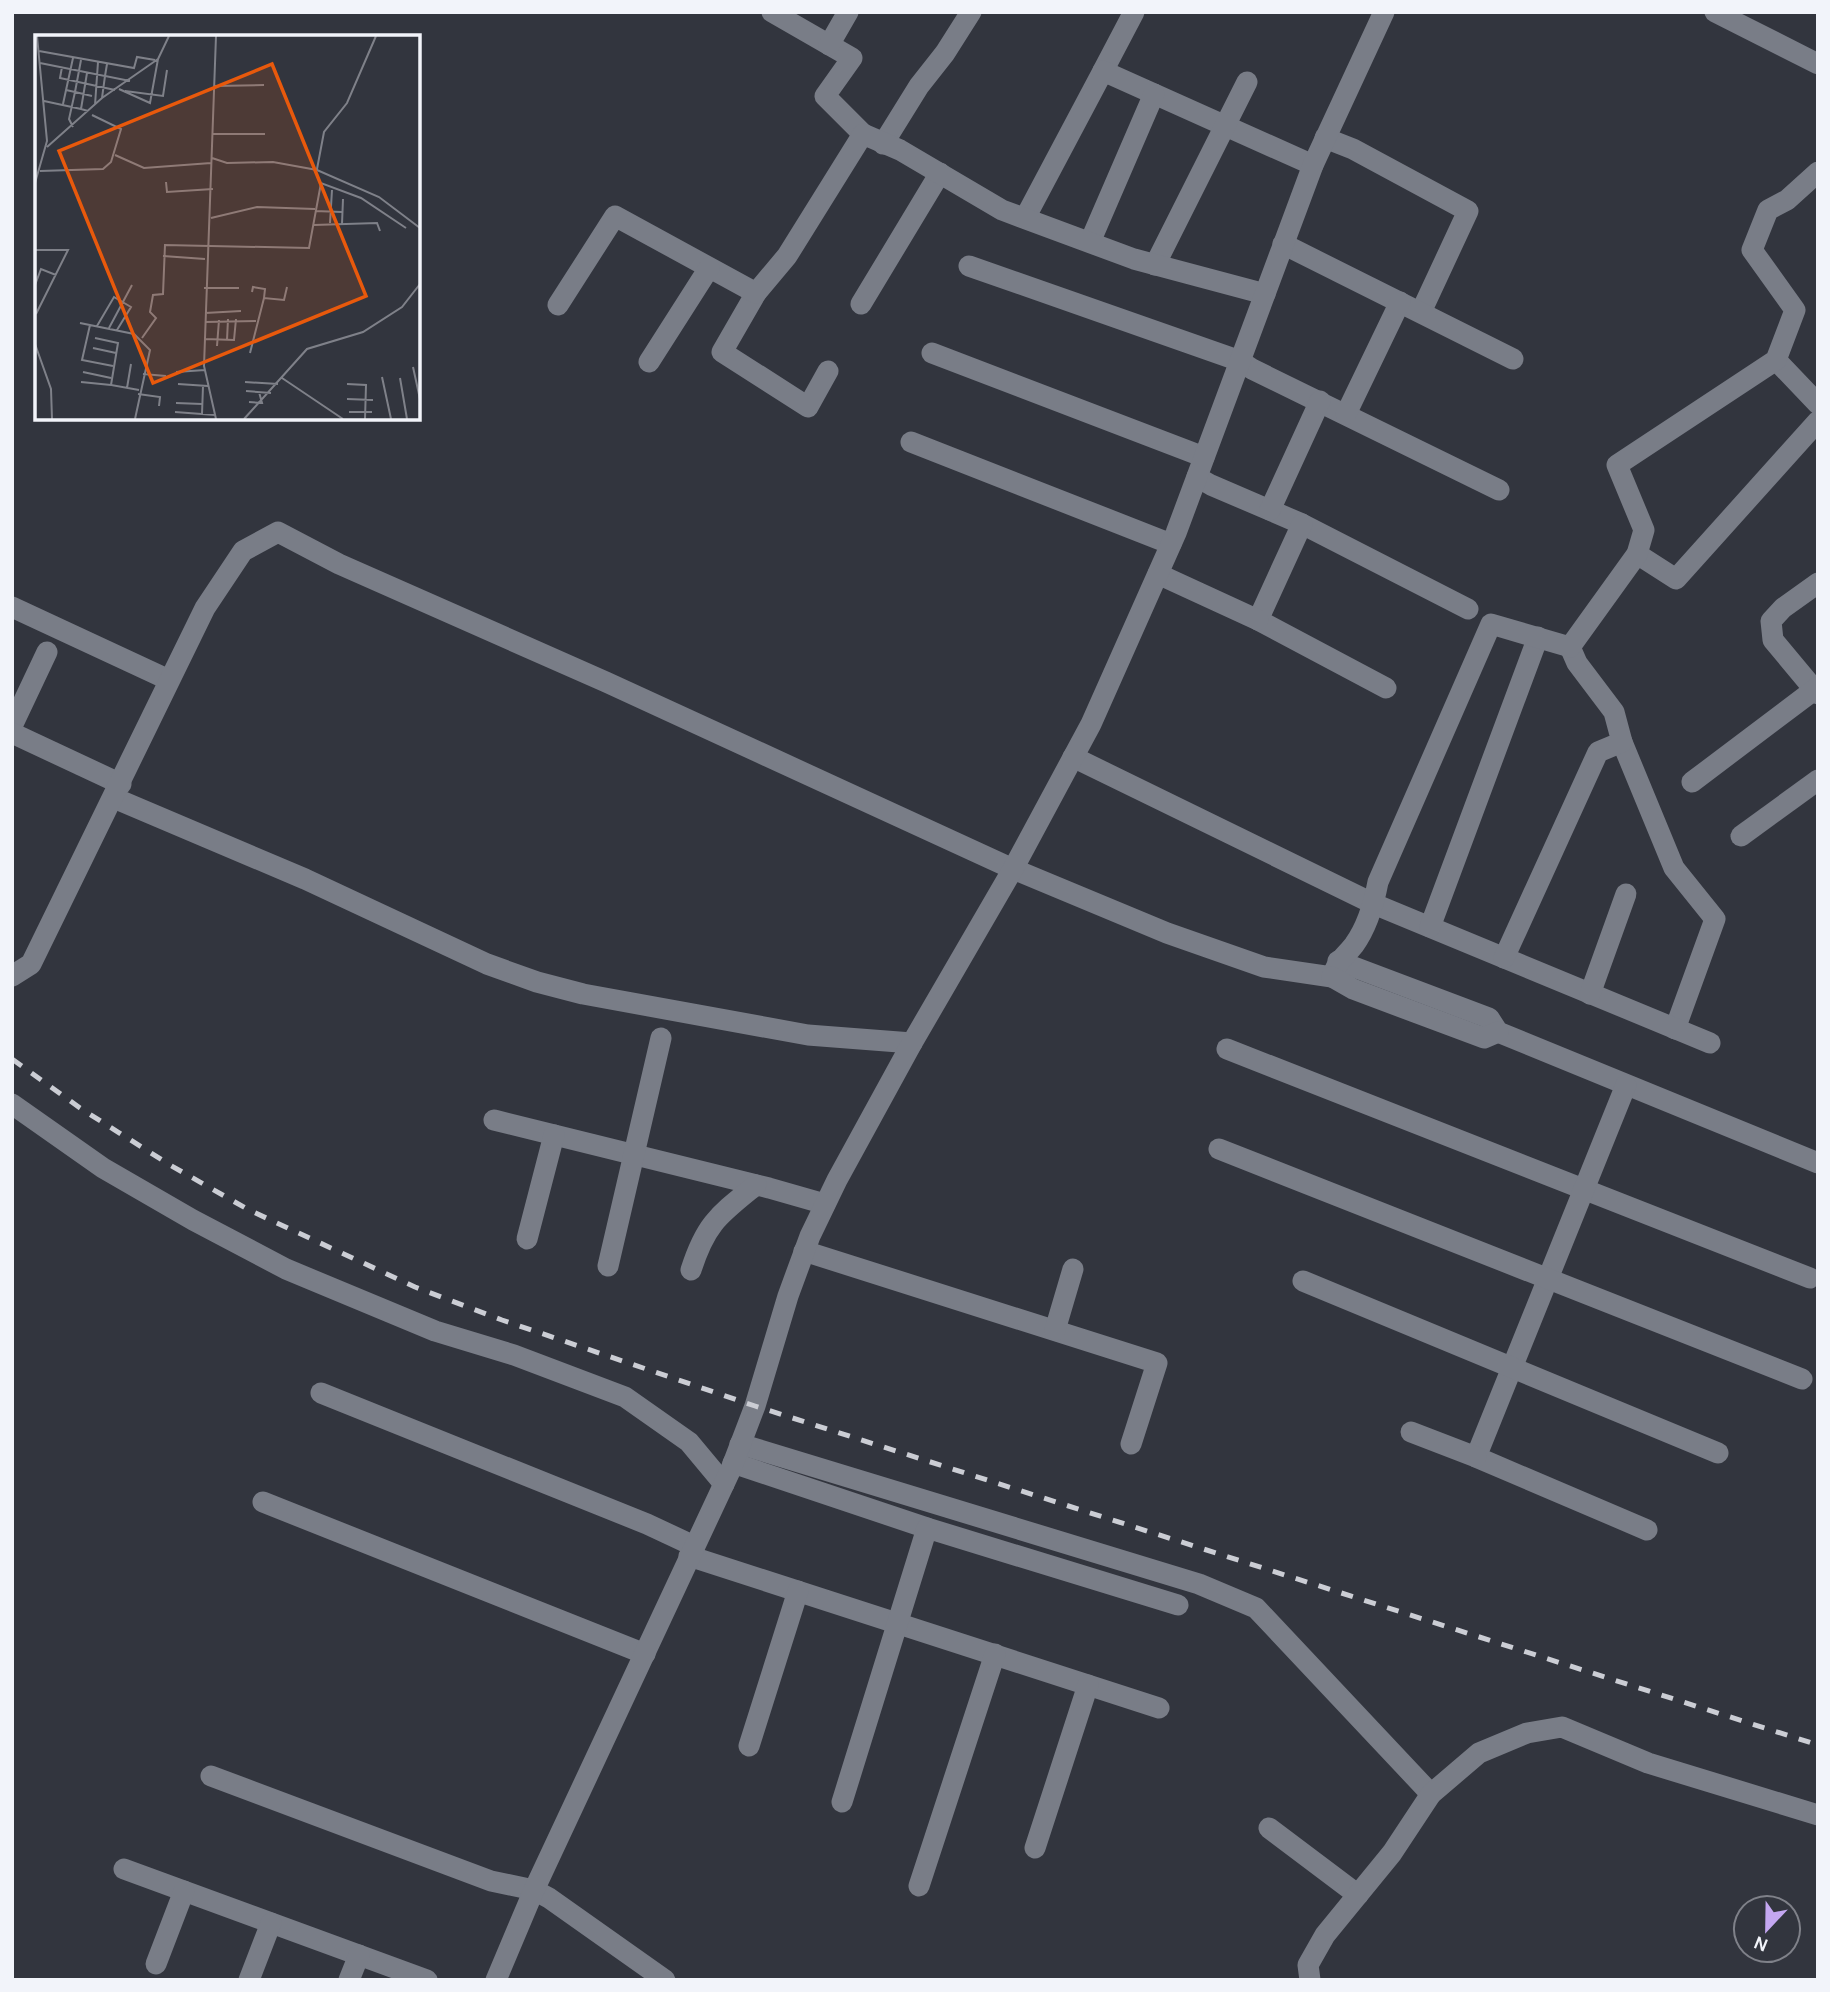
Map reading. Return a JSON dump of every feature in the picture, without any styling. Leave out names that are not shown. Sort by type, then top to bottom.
[{"type":"street","points":[[772,12],[852,58],[825,96],[863,134],[900,150],[1003,210],[1155,265],[1265,294]]},
{"type":"street","points":[[830,46],[848,12]]},
{"type":"street","points":[[883,144],[919,86],[945,53],[971,12]]},
{"type":"street","points":[[1025,218],[1134,12]]},
{"type":"street","points":[[496,1980],[534,1890],[737,1453],[755,1406],[804,1251],[825,1204],[1091,724],[1171,544],[1313,165],[1384,12]]},
{"type":"street","points":[[1715,12],[1818,64]]},
{"type":"street","points":[[1103,71],[1313,165]]},
{"type":"street","points":[[1155,265],[1247,82]]},
{"type":"street","points":[[1090,242],[1154,94]]},
{"type":"street","points":[[828,371],[808,407],[722,352],[756,293],[787,256],[863,134]]},
{"type":"street","points":[[1325,138],[1353,149],[1468,211],[1421,312]]},
{"type":"street","points":[[1570,647],[1637,554],[1644,530],[1617,465],[1776,360],[1795,310],[1752,250],[1768,210],[1787,200],[1818,172]]},
{"type":"street","points":[[861,304],[940,173]]},
{"type":"street","points":[[558,305],[615,216],[756,293]]},
{"type":"street","points":[[1283,244],[1513,359]]},
{"type":"street","points":[[969,266],[1240,361],[1499,490]]},
{"type":"street","points":[[649,362],[709,268]]},
{"type":"street","points":[[1346,414],[1401,302]]},
{"type":"street","points":[[932,353],[1200,467],[1211,485],[1302,524],[1468,610]]},
{"type":"street","points":[[1776,360],[1818,404]]},
{"type":"street","points":[[1270,510],[1321,401]]},
{"type":"street","points":[[1637,554],[1676,579],[1818,421]]},
{"type":"street","points":[[911,442],[1171,544]]},
{"type":"street","points":[[1258,620],[1302,524]]},
{"type":"street","points":[[12,976],[31,964],[205,608],[243,551],[278,533],[339,564],[606,682],[1013,869],[1167,933],[1264,967],[1335,969],[1489,1018],[1498,1032],[1818,1163]]},
{"type":"street","points":[[1158,574],[1258,620],[1386,688]]},
{"type":"street","points":[[1692,782],[1817,690],[1773,640],[1771,621],[1783,608],[1818,583]]},
{"type":"street","points":[[12,607],[169,680]]},
{"type":"street","points":[[1335,969],[1354,944],[1374,904],[1378,882],[1491,624],[1570,647],[1577,663],[1614,712],[1622,742],[1674,867],[1715,919],[1675,1029]]},
{"type":"street","points":[[1430,927],[1538,637]]},
{"type":"street","points":[[12,726],[47,652]]},
{"type":"street","points":[[12,733],[117,791],[487,964],[537,982],[583,994],[808,1035],[912,1044]]},
{"type":"street","points":[[1504,958],[1598,752],[1622,742]]},
{"type":"street","points":[[1073,757],[1374,904],[1710,1043]]},
{"type":"street","points":[[1741,836],[1818,779]]},
{"type":"street","points":[[1590,993],[1626,894]]},
{"type":"street","points":[[608,1266],[661,1038]]},
{"type":"street","points":[[1227,1049],[1810,1278]]},
{"type":"street","points":[[1476,1457],[1626,1085]]},
{"type":"street","points":[[12,1104],[103,1168],[286,1269],[435,1331],[514,1355],[625,1397],[689,1442],[723,1484]]},
{"type":"street","points":[[494,1120],[825,1204]]},
{"type":"street","points":[[527,1239],[555,1135]]},
{"type":"street","points":[[1219,1149],[1802,1378]]},
{"type":"street","points":[[691,1270],[699,1245],[717,1217],[756,1185]]},
{"type":"street","points":[[804,1251],[1157,1363],[1131,1444]]},
{"type":"street","points":[[1055,1330],[1073,1269]]},
{"type":"street","points":[[1303,1281],[1718,1453]]},
{"type":"street","points":[[321,1393],[647,1524],[692,1551],[798,1591],[1159,1708]]},
{"type":"street","points":[[1411,1432],[1647,1530]]},
{"type":"street","points":[[737,1453],[927,1528],[1178,1605]]},
{"type":"street","points":[[737,1453],[1199,1584],[1256,1608],[1431,1794]]},
{"type":"street","points":[[263,1502],[645,1654]]},
{"type":"street","points":[[842,1802],[927,1528]]},
{"type":"street","points":[[749,1746],[798,1591]]},
{"type":"street","points":[[919,1886],[995,1654]]},
{"type":"street","points":[[1035,1848],[1087,1685]]},
{"type":"street","points":[[1310,1980],[1308,1965],[1325,1935],[1392,1853],[1431,1794],[1479,1753],[1527,1733],[1562,1727],[1648,1763],[1818,1815]]},
{"type":"street","points":[[211,1776],[491,1881],[534,1890],[550,1898],[665,1980]]},
{"type":"street","points":[[1269,1828],[1358,1895]]},
{"type":"street","points":[[124,1869],[426,1980]]},
{"type":"street","points":[[156,1964],[184,1891]]},
{"type":"street","points":[[249,1980],[271,1923]]},
{"type":"street","points":[[349,1980],[359,1955]]},
{"type":"railway","points":[[12,1059],[80,1108],[170,1165],[249,1210],[415,1287],[502,1320],[755,1406],[1818,1745]]}]
